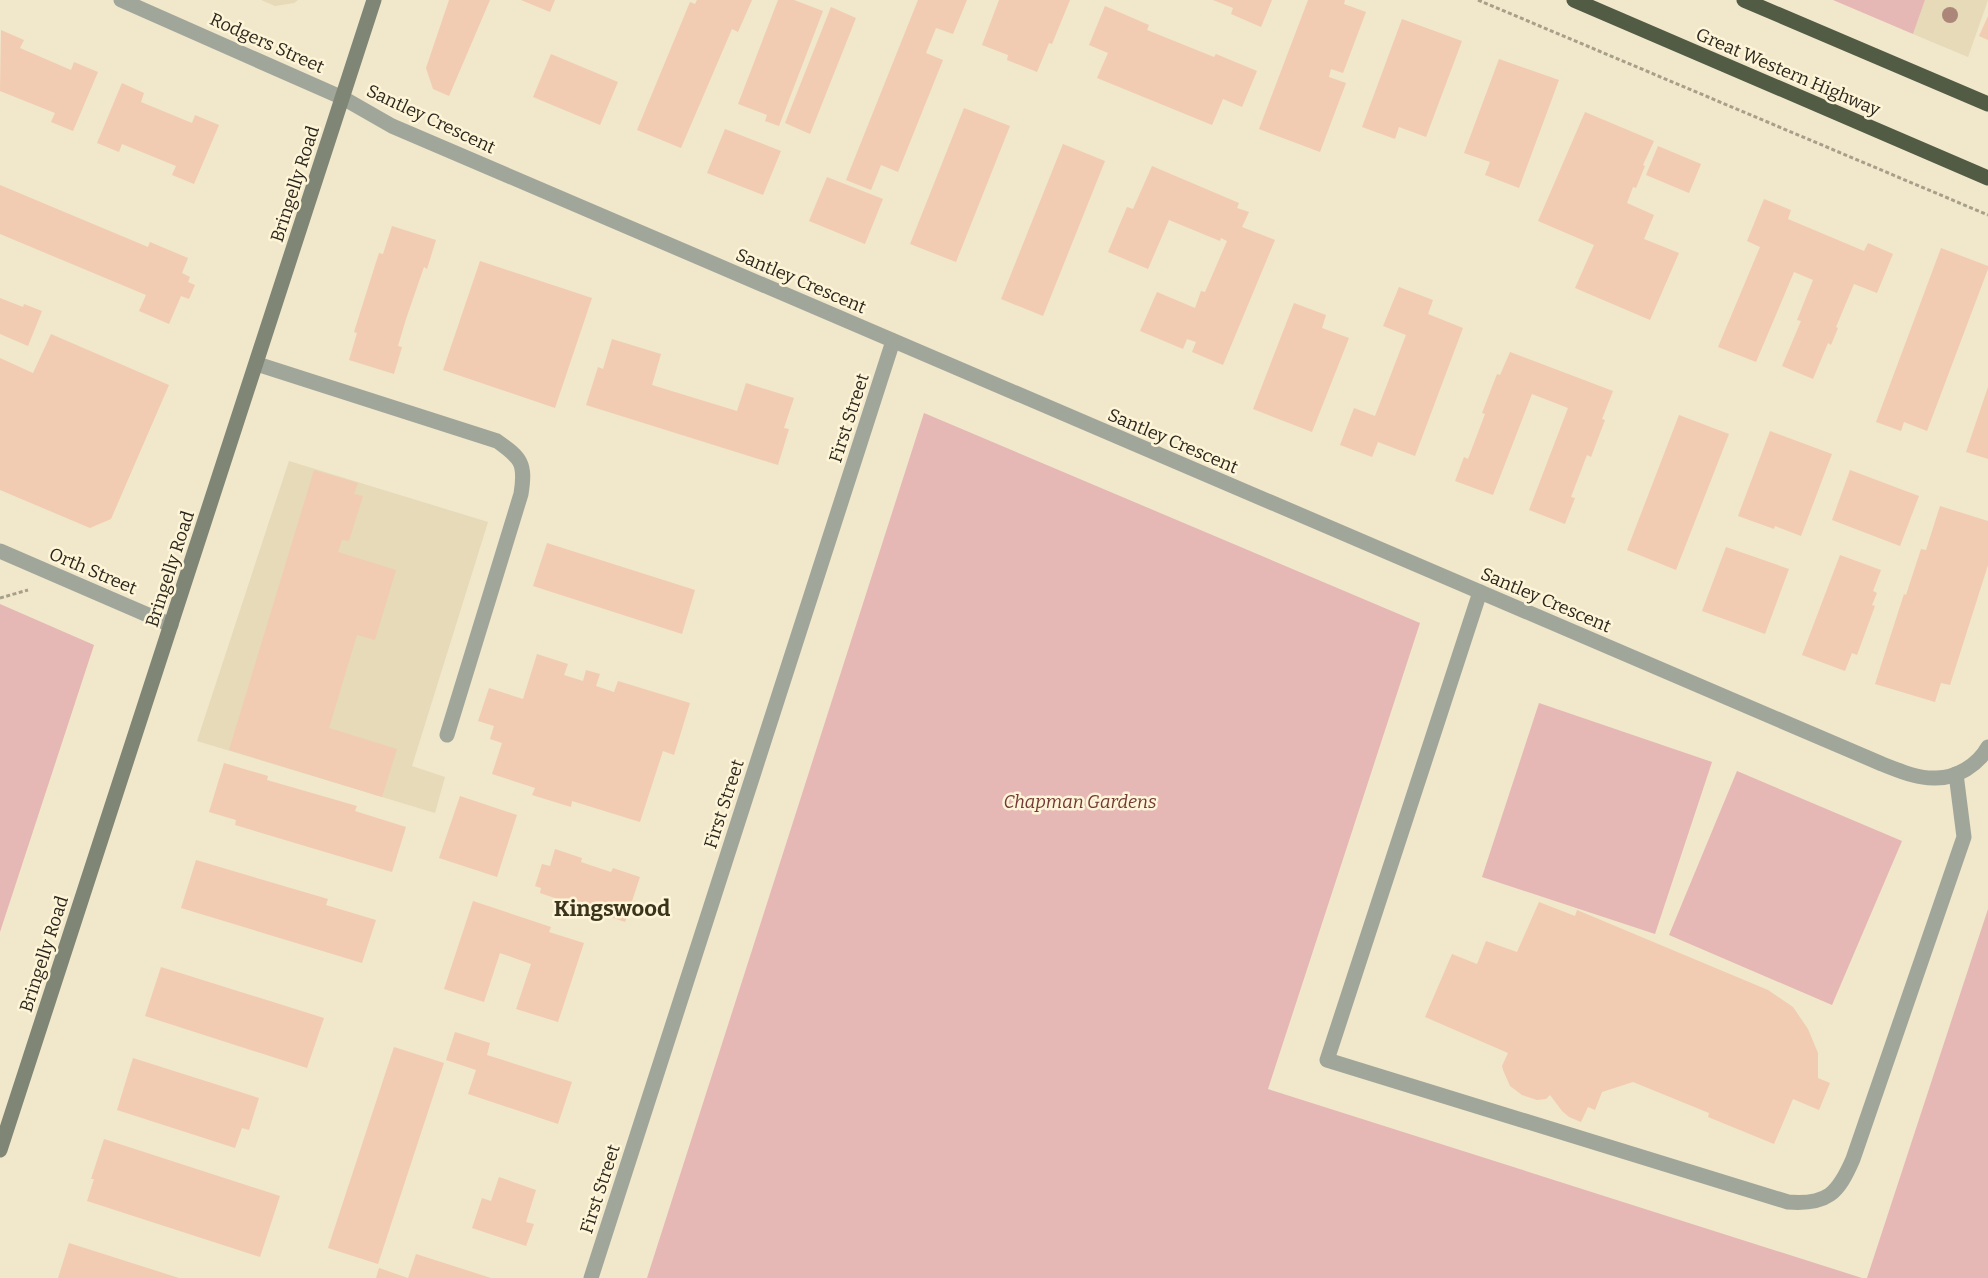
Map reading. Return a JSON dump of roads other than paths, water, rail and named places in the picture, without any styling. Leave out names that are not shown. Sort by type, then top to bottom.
[{"type":"highway","name":"Great Western Highway","points":[[1574,0],[1988,178]]},
{"type":"highway","points":[[1744,0],[1988,104]]},
{"type":"main road","name":"Bringelly Road","points":[[0,1150],[374,0]]},
{"type":"street","name":"Rodgers Street","points":[[121,0],[343,98]]},
{"type":"street","name":"Santley Crescent","points":[[343,98],[392,126],[1882,764],[1909,774],[1936,778],[1956,774],[1971,766],[1983,756],[1988,747]]},
{"type":"street","name":"First Street","points":[[591,1278],[893,341]]},
{"type":"street","points":[[257,364],[497,441],[511,451],[521,462],[524,477],[521,494],[447,735]]},
{"type":"street","name":"Orth Street","points":[[0,551],[171,624]]},
{"type":"street","points":[[1480,592],[1327,1060],[1788,1202],[1807,1204],[1823,1200],[1841,1182],[1853,1159],[1964,836],[1956,774]]},
{"type":"district","name":"Kingswood","points":[[612,908]]},
{"type":"park label","name":"Chapman Gardens","points":[[1080,802]]}]
